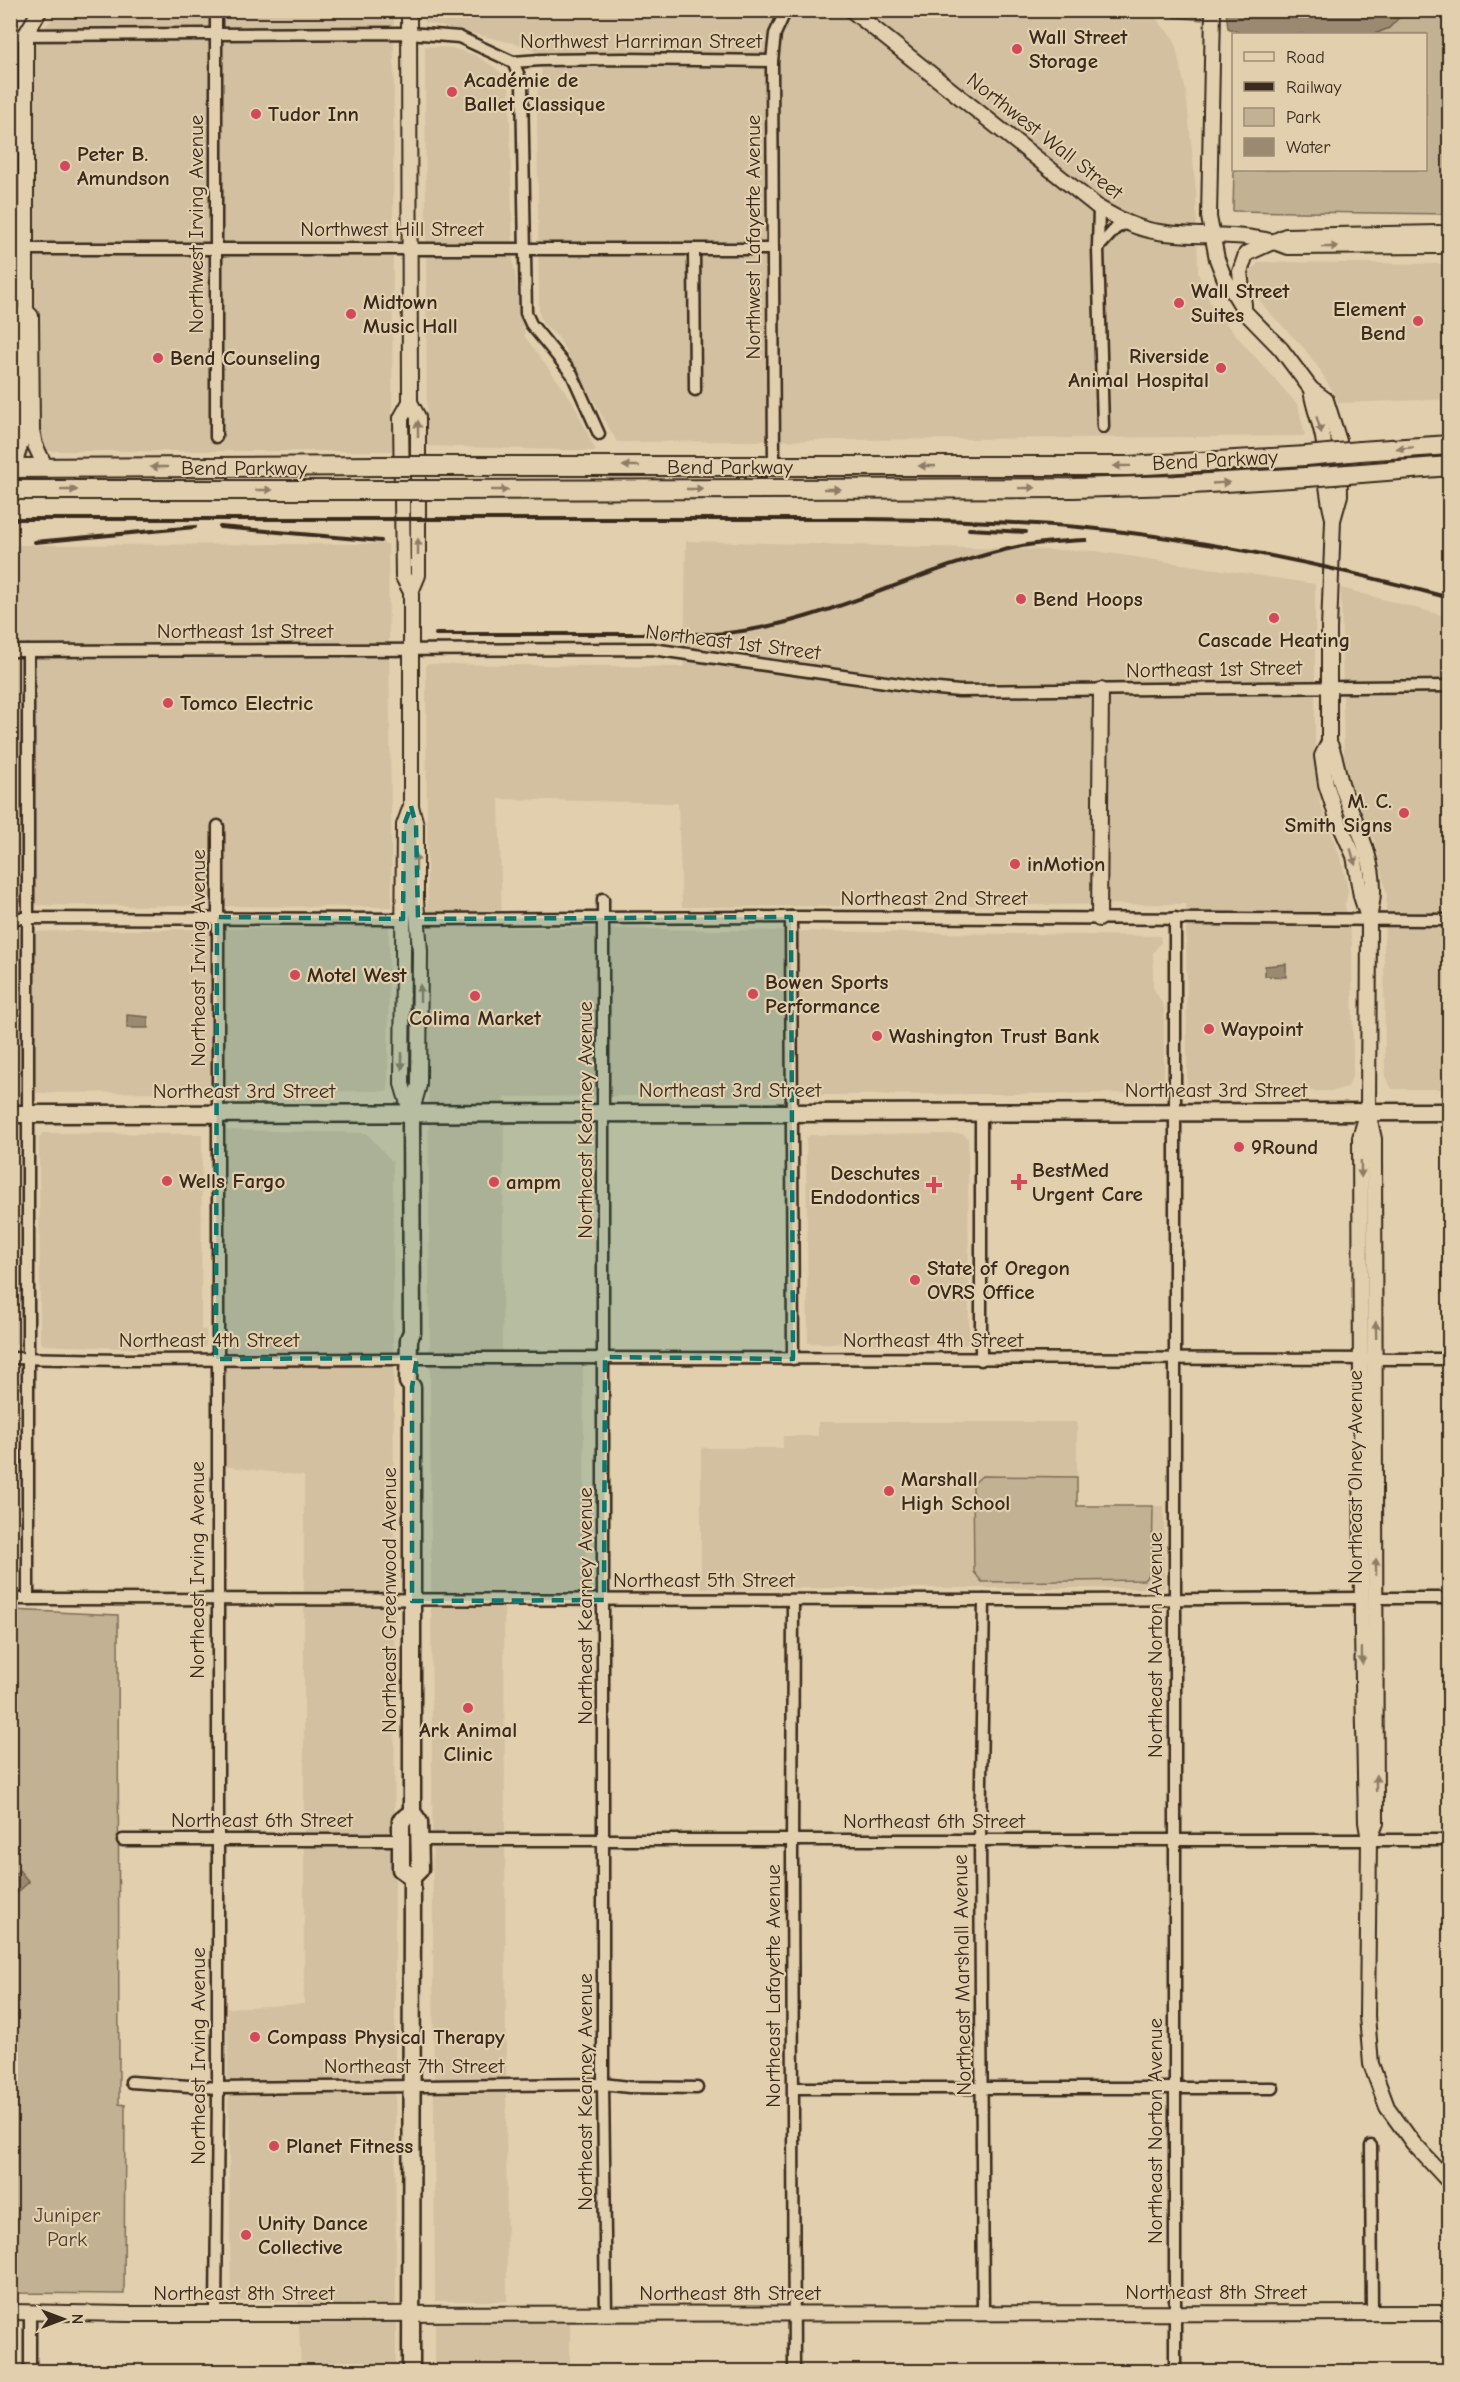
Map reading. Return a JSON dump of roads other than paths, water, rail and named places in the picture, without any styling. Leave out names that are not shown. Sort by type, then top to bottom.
[{"type":"highway","name":"Bend Parkway","points":[[12,468],[1128,466],[1449,445]]},
{"type":"highway","name":"Bend Parkway","points":[[10,490],[1073,488],[1176,485],[1449,466]]},
{"type":"highway","points":[[1394,470],[1449,476]]},
{"type":"main road","points":[[40,10],[26,34],[25,249],[26,311],[31,316],[32,430],[35,445],[46,468]]},
{"type":"main road","points":[[409,10],[410,402]]},
{"type":"main road","name":"Northwest Wall Street","points":[[851,10],[1099,208],[1125,223],[1160,232],[1211,234],[1273,241],[1288,247],[1439,246],[1449,244]]},
{"type":"main road","name":"Northeast Olney Avenue","points":[[1213,10],[1211,234],[1224,277],[1246,313],[1281,349],[1311,389],[1326,400],[1336,429],[1340,459],[1340,495],[1334,520],[1329,629],[1329,742],[1322,756],[1326,784],[1354,856],[1361,896],[1369,920],[1368,1112],[1374,1139],[1376,1359],[1369,1598]]},
{"type":"main road","points":[[1381,246],[1386,240],[1409,239],[1424,233]]},
{"type":"main road","name":"Northwest Wall Street","points":[[1273,241],[1286,236],[1306,234],[1424,233],[1449,235]]},
{"type":"main road","points":[[1246,313],[1241,285],[1242,262],[1246,254],[1273,241]]},
{"type":"main road","points":[[12,468],[21,442],[21,316],[26,311]]},
{"type":"main road","name":"Northeast Olney Avenue","points":[[1311,389],[1313,405],[1324,443],[1327,496],[1334,520]]},
{"type":"main road","name":"Northeast Greenwood Avenue","points":[[410,402],[401,418],[403,577],[411,592]]},
{"type":"main road","name":"Northeast Greenwood Avenue","points":[[410,402],[418,417],[418,575],[411,592],[411,806],[416,825],[419,1085],[411,1114],[412,1332],[409,1339],[417,1382],[412,1387],[412,1812],[419,1822],[420,1869],[412,1877],[411,2372]]},
{"type":"main road","points":[[1099,918],[1101,690]]},
{"type":"main road","name":"Northeast Greenwood Avenue","points":[[411,806],[404,825],[402,1084],[411,1114]]},
{"type":"main road","name":"Northeast Olney Avenue","points":[[1368,1112],[1360,1138],[1361,1359],[1376,1823],[1369,1840],[1367,2016],[1371,2064],[1386,2107],[1413,2143],[1449,2183]]},
{"type":"main road","name":"Northeast 3rd Street","points":[[10,1114],[1449,1112]]},
{"type":"main road","name":"Northeast Greenwood Avenue","points":[[412,1812],[401,1821],[401,1869],[412,1877]]},
{"type":"main road","name":"Northeast 8th Street","points":[[10,2312],[216,2314],[1449,2313]]},
{"type":"street","name":"Northwest Irving Avenue","points":[[216,10],[216,437]]},
{"type":"street","name":"Northwest Lafayette Avenue","points":[[774,466],[772,61],[775,34],[786,10]]},
{"type":"street","name":"Northwest Harriman Street","points":[[10,35],[409,33],[459,38],[513,62],[624,59],[772,61]]},
{"type":"street","points":[[513,62],[522,83],[526,313],[531,324],[572,374],[599,434]]},
{"type":"street","points":[[1099,208],[1103,427]]},
{"type":"street","points":[[1098,248],[1115,229],[1125,223]]},
{"type":"street","name":"Northwest Hill Street","points":[[10,249],[773,249]]},
{"type":"street","points":[[694,249],[695,390]]},
{"type":"street","name":"Northeast 1st Street","points":[[10,651],[652,650],[959,691],[1449,686]]},
{"type":"street","points":[[28,651],[28,1599]]},
{"type":"street","name":"Northeast Irving Avenue","points":[[216,2314],[218,826]]},
{"type":"street","name":"Northeast Kearney Avenue","points":[[603,899],[605,1840],[603,2084],[606,2314]]},
{"type":"street","points":[[791,917],[793,1359]]},
{"type":"street","name":"Northeast 2nd Street","points":[[418,919],[791,917],[1449,920]]},
{"type":"street","points":[[10,918],[403,918]]},
{"type":"street","name":"Northeast Norton Avenue","points":[[1175,918],[1175,2372]]},
{"type":"street","points":[[981,1113],[981,1360]]},
{"type":"street","name":"Northeast 4th Street","points":[[10,1358],[122,1360],[604,1357],[981,1360],[1449,1359]]},
{"type":"street","name":"Northeast 5th Street","points":[[10,1599],[412,1601],[1449,1598]]},
{"type":"street","name":"Northeast Lafayette Avenue","points":[[793,1600],[794,2372]]},
{"type":"street","name":"Northeast Marshall Avenue","points":[[983,2313],[980,1840],[984,1600]]},
{"type":"street","name":"Northeast 6th Street","points":[[123,1840],[401,1840]]},
{"type":"street","name":"Northeast 6th Street","points":[[419,1840],[1449,1840]]},
{"type":"street","name":"Northeast 7th Street","points":[[131,2082],[218,2088],[603,2084],[629,2087],[696,2088]]},
{"type":"street","points":[[794,2088],[1273,2088]]},
{"type":"street","points":[[1371,2146],[1372,2313]]},
{"type":"street","points":[[30,2312],[30,2372]]},
{"type":"water","points":[[1226,10],[1405,11],[1389,28],[1376,33],[1240,33],[1228,28]]},
{"type":"water","points":[[1286,964],[1286,977],[1265,976],[1265,966]]},
{"type":"water","points":[[127,1015],[148,1017],[148,1028],[127,1028]]},
{"type":"water","points":[[19,1870],[29,1882],[11,1898],[11,1878]]},
{"type":"railway","points":[[10,519],[864,519],[1025,523],[1125,532],[1219,546],[1312,564],[1450,598]]},
{"type":"railway","points":[[35,542],[195,527]]},
{"type":"railway","points":[[220,527],[381,541]]},
{"type":"railway","points":[[969,529],[1026,532]]},
{"type":"railway","points":[[436,634],[714,634],[754,629],[792,621],[830,609],[979,557],[1034,544],[1086,540]]},
{"type":"place","name":"Wall Street Storage","points":[[1017,49]]},
{"type":"place","name":"Académie de Ballet Classique","points":[[452,92]]},
{"type":"place","name":"Tudor Inn","points":[[256,114]]},
{"type":"place","name":"Peter B. Amundson","points":[[65,166]]},
{"type":"place","name":"Wall Street Suites","points":[[1179,303]]},
{"type":"place","name":"Midtown Music Hall","points":[[351,314]]},
{"type":"place","name":"Element Bend","points":[[1418,321]]},
{"type":"place","name":"Bend Counseling","points":[[158,358]]},
{"type":"place","name":"Riverside Animal Hospital","points":[[1221,368]]},
{"type":"place","name":"Bend Hoops","points":[[1021,599]]},
{"type":"place","name":"Cascade Heating","points":[[1274,618]]},
{"type":"place","name":"Tomco Electric","points":[[168,703]]},
{"type":"place","name":"M. C. Smith Signs","points":[[1404,813]]},
{"type":"place","name":"inMotion","points":[[1015,864]]},
{"type":"place","name":"Motel West","points":[[295,975]]},
{"type":"place","name":"Bowen Sports Performance","points":[[753,994]]},
{"type":"place","name":"Colima Market","points":[[475,996]]},
{"type":"place","name":"Waypoint","points":[[1209,1029]]},
{"type":"place","name":"Washington Trust Bank","points":[[877,1036]]},
{"type":"place","name":"9Round","points":[[1239,1147]]},
{"type":"place","name":"Wells Fargo","points":[[167,1181]]},
{"type":"place","name":"ampm","points":[[494,1182]]},
{"type":"place","name":"BestMed Urgent Care","points":[[1019,1182]]},
{"type":"place","name":"Deschutes Endodontics","points":[[934,1185]]},
{"type":"place","name":"State of Oregon OVRS Office","points":[[915,1280]]},
{"type":"place","name":"Marshall High School","points":[[889,1491]]},
{"type":"place","name":"Ark Animal Clinic","points":[[468,1708]]},
{"type":"place","name":"Compass Physical Therapy","points":[[255,2037]]},
{"type":"place","name":"Planet Fitness","points":[[274,2146]]},
{"type":"place","name":"Unity Dance Collective","points":[[246,2235]]},
{"type":"park label","name":"Juniper Park","points":[[67,2227]]}]
